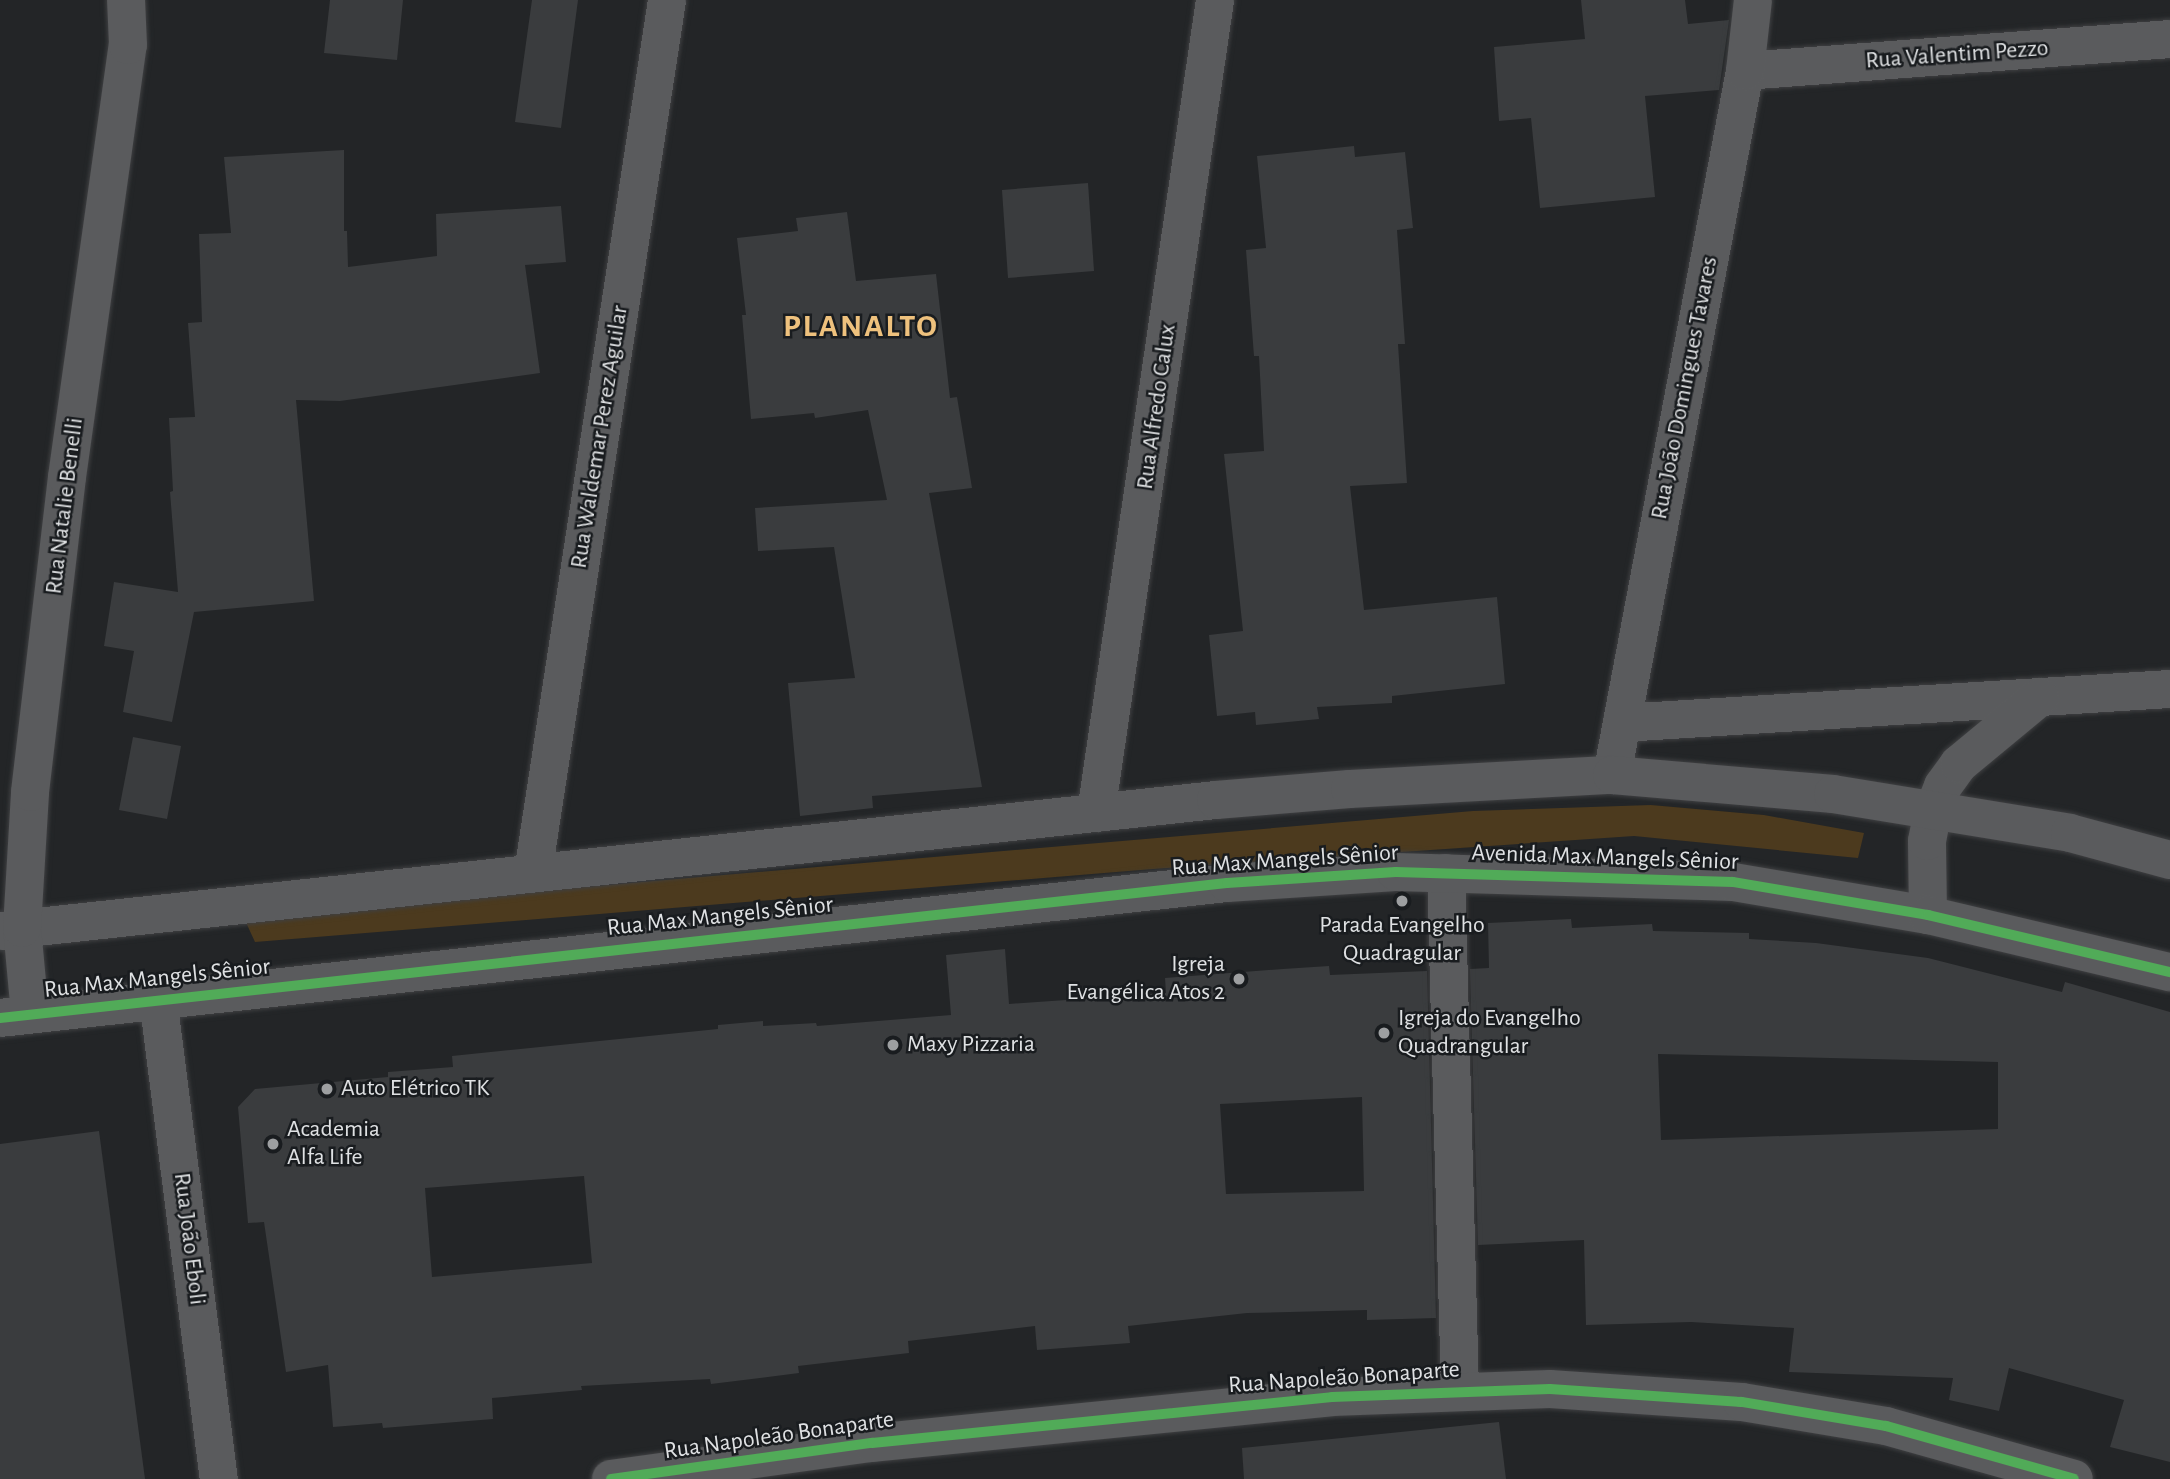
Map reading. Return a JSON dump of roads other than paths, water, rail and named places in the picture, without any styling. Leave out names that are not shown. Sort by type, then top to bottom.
[{"type":"street","name":"Rua Natalie Benelli","points":[[15,1016],[11,930],[67,477],[128,45],[126,0]]},
{"type":"street","name":"Rua Waldemar Perez Aguilar","points":[[533,873],[667,0]]},
{"type":"street","name":"Rua Alfredo Calux","points":[[1096,813],[1215,0]]},
{"type":"street","name":"Rua João Domingues Tavares","points":[[1612,775],[1745,71],[1753,0]]},
{"type":"street","name":"Rua Valentim Pezzo","points":[[1745,71],[2170,39]]},
{"type":"street","points":[[1622,723],[2170,689]]},
{"type":"street","points":[[2040,697],[1959,765],[1943,786],[1933,811],[1927,841],[1928,915],[2160,965]]},
{"type":"street","points":[[11,930],[1096,813],[1350,789],[1612,775],[1833,794],[2070,833],[2170,860]]},
{"type":"street","name":"Rua Max Mangels Sênior","points":[[15,1016],[158,998],[1227,883],[1396,872],[1446,873]]},
{"type":"street","points":[[1446,873],[1460,1391]]},
{"type":"street","name":"Avenida Max Mangels Sênior","points":[[1446,873],[1733,882],[1928,915]]},
{"type":"street","name":"Rua João Eboli","points":[[158,998],[219,1479]]},
{"type":"street","name":"Rua Napoleão Bonaparte","points":[[611,1479],[886,1442],[1332,1397],[1550,1389],[1742,1402],[1886,1426],[2074,1479]]},
{"type":"place","name":"Parada Evangelho Quadragular","points":[[1402,901]]},
{"type":"place","name":"Igreja Evangélica Atos 2","points":[[1239,979]]},
{"type":"place","name":"Igreja do Evangelho Quadrangular","points":[[1384,1033]]},
{"type":"place","name":"Maxy Pizzaria","points":[[893,1045]]},
{"type":"place","name":"Auto Elétrico TK","points":[[327,1089]]},
{"type":"place","name":"Academia Alfa Life","points":[[273,1144]]},
{"type":"district","name":"PLANALTO","points":[[861,326]]}]
